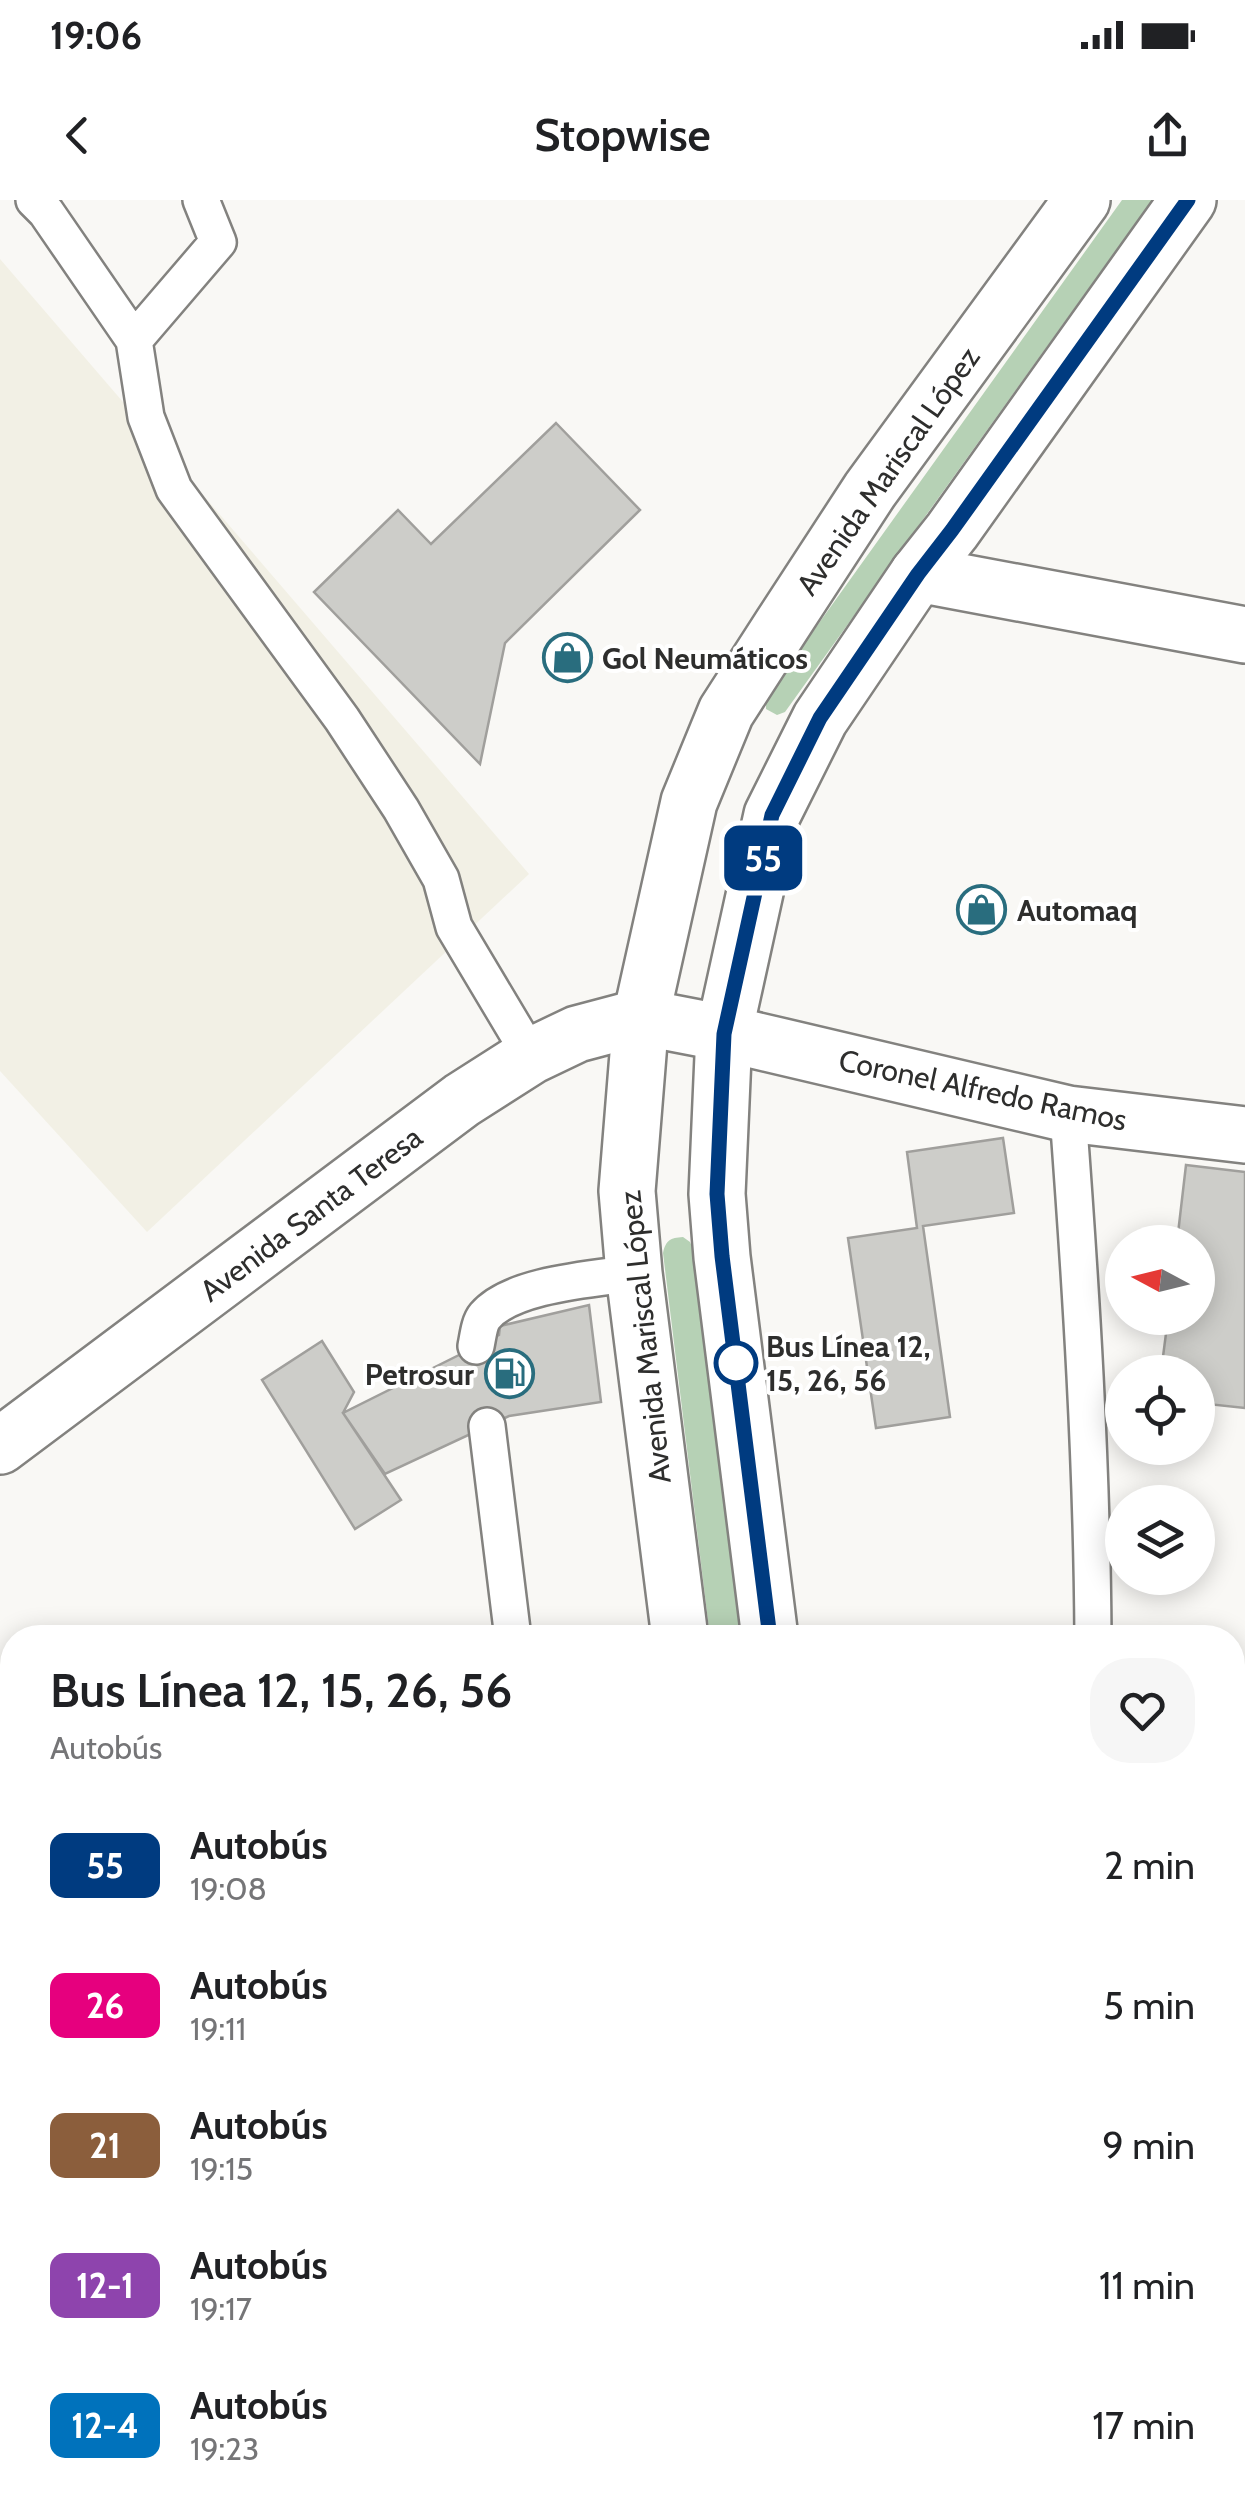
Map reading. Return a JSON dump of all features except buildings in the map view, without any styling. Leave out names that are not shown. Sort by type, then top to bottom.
[{"type":"main road","name":"Avenida Mariscal López","points":[[678,1625],[627,1192],[641,1017],[689,802],[726,712],[870,490],[1082,200]]},
{"type":"main road","points":[[776,1625],[724,1276],[717,1194],[724,1034],[772,815],[820,718],[918,574],[1188,200]]},
{"type":"main road","points":[[918,574],[1245,635]]},
{"type":"main road","name":"Coronel Alfredo Ramos","points":[[641,1017],[1068,1114],[1245,1135]]},
{"type":"main road","name":"Avenida Santa Teresa","points":[[0,1446],[462,1100],[531,1056],[577,1034],[641,1017]]},
{"type":"lane","points":[[34,200],[134,340],[146,417],[174,488],[342,719],[401,809],[441,879],[454,927],[531,1056]]},
{"type":"lane","points":[[134,340],[218,242],[201,200]]},
{"type":"lane","points":[[1068,1114],[1088,1427],[1093,1625]]},
{"type":"lane","points":[[476,1346],[483,1318],[512,1297],[552,1285],[634,1273]]},
{"type":"lane","points":[[487,1426],[511,1625]]},
{"type":"shaded area","points":[[0,259],[529,874],[147,1232],[0,1071]]},
{"type":"green space","points":[[1122,200],[1152,200],[785,712],[777,715],[766,709],[766,697]]},
{"type":"green space","points":[[683,1237],[693,1249],[740,1625],[709,1625],[663,1253],[669,1240]]},
{"type":"bus line","name":"55","points":[[768,1625],[717,1194],[724,1034],[772,815],[820,718],[918,574],[1188,200]]},
{"type":"place","name":"Gol Neumáticos","points":[[567,658]]},
{"type":"place","name":"Automaq","points":[[982,910]]},
{"type":"place","name":"Bus Línea 12, 15, 26, 56","points":[[736,1363]]},
{"type":"place","name":"Petrosur","points":[[509,1374]]}]
